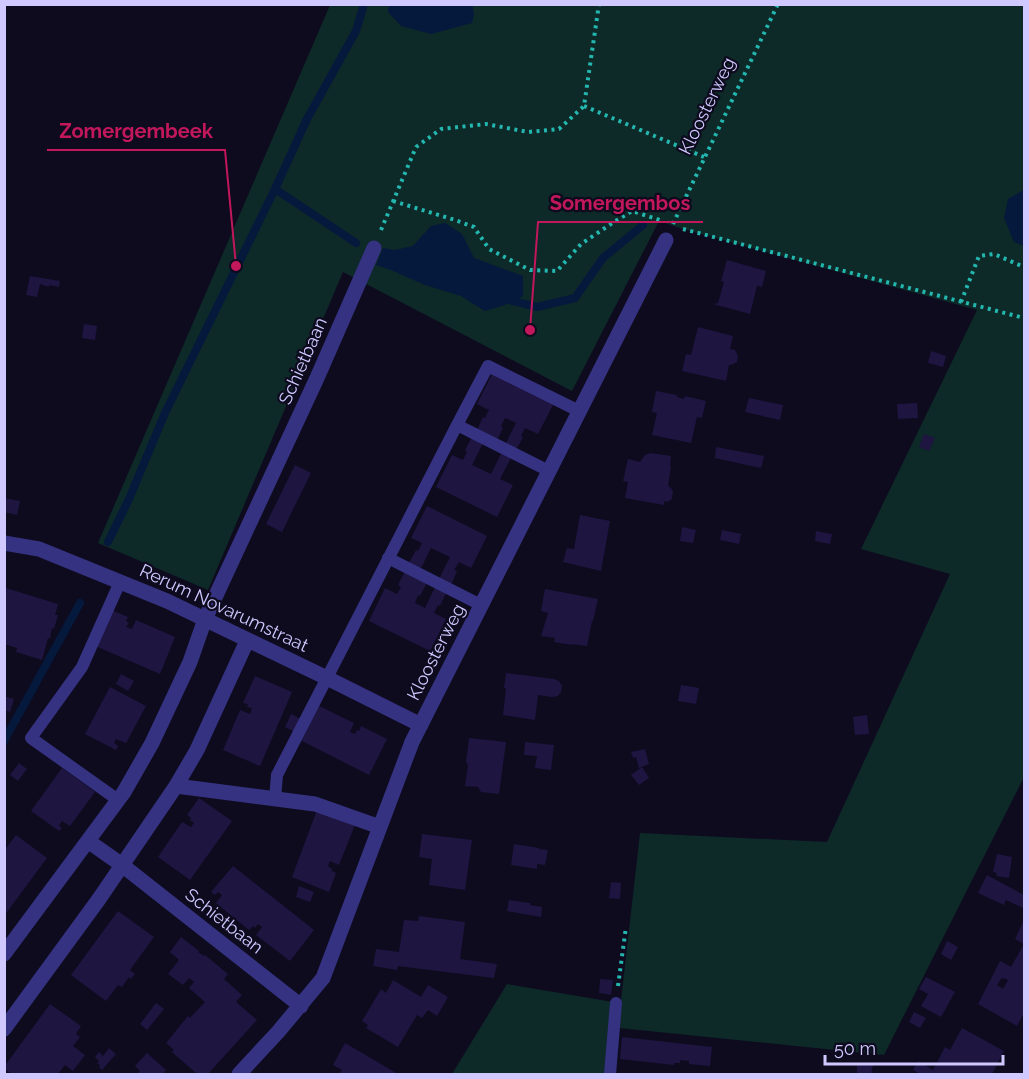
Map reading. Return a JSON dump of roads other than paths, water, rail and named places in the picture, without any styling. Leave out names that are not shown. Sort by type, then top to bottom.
[{"type":"street","name":"Kloosterweg","points":[[239,1074],[301,1006],[323,978],[412,742],[666,240]]},
{"type":"street","name":"Schietbaan","points":[[4,954],[118,800],[152,743],[374,248]]},
{"type":"street","name":"Rerum Novarumstraat","points":[[4,543],[39,549],[206,619],[421,725]]},
{"type":"street","points":[[4,1029],[176,786],[197,750],[247,641]]},
{"type":"street","points":[[176,786],[275,793],[315,804],[380,827]]},
{"type":"street","name":"Schietbaan","points":[[88,841],[122,865],[301,1006]]},
{"type":"lane","points":[[275,793],[278,775],[488,366],[579,411]]},
{"type":"lane","points":[[457,425],[549,471]]},
{"type":"lane","points":[[388,558],[481,605]]},
{"type":"lane","points":[[118,800],[32,738],[82,667],[120,582]]},
{"type":"lane","points":[[610,1074],[616,1002]]},
{"type":"water","points":[[472,4],[474,14],[472,23],[431,34],[401,26],[388,12],[389,5]]},
{"type":"water","points":[[1024,190],[1024,246],[1014,242],[1004,218],[1008,199]]},
{"type":"water","points":[[445,223],[462,234],[474,258],[523,276],[523,296],[485,311],[461,296],[425,285],[376,265],[383,248],[395,250],[413,246],[431,226]]},
{"type":"waterway","points":[[108,542],[129,499],[165,413],[307,119],[356,31],[364,4]]},
{"type":"waterway","points":[[275,189],[356,243]]},
{"type":"waterway","points":[[505,299],[537,307],[575,298],[603,258],[643,225]]},
{"type":"waterway","points":[[4,741],[80,603]]},
{"type":"place","name":"Zomergembeek","points":[[236,266]]},
{"type":"place","name":"Somergembos","points":[[530,330]]}]
